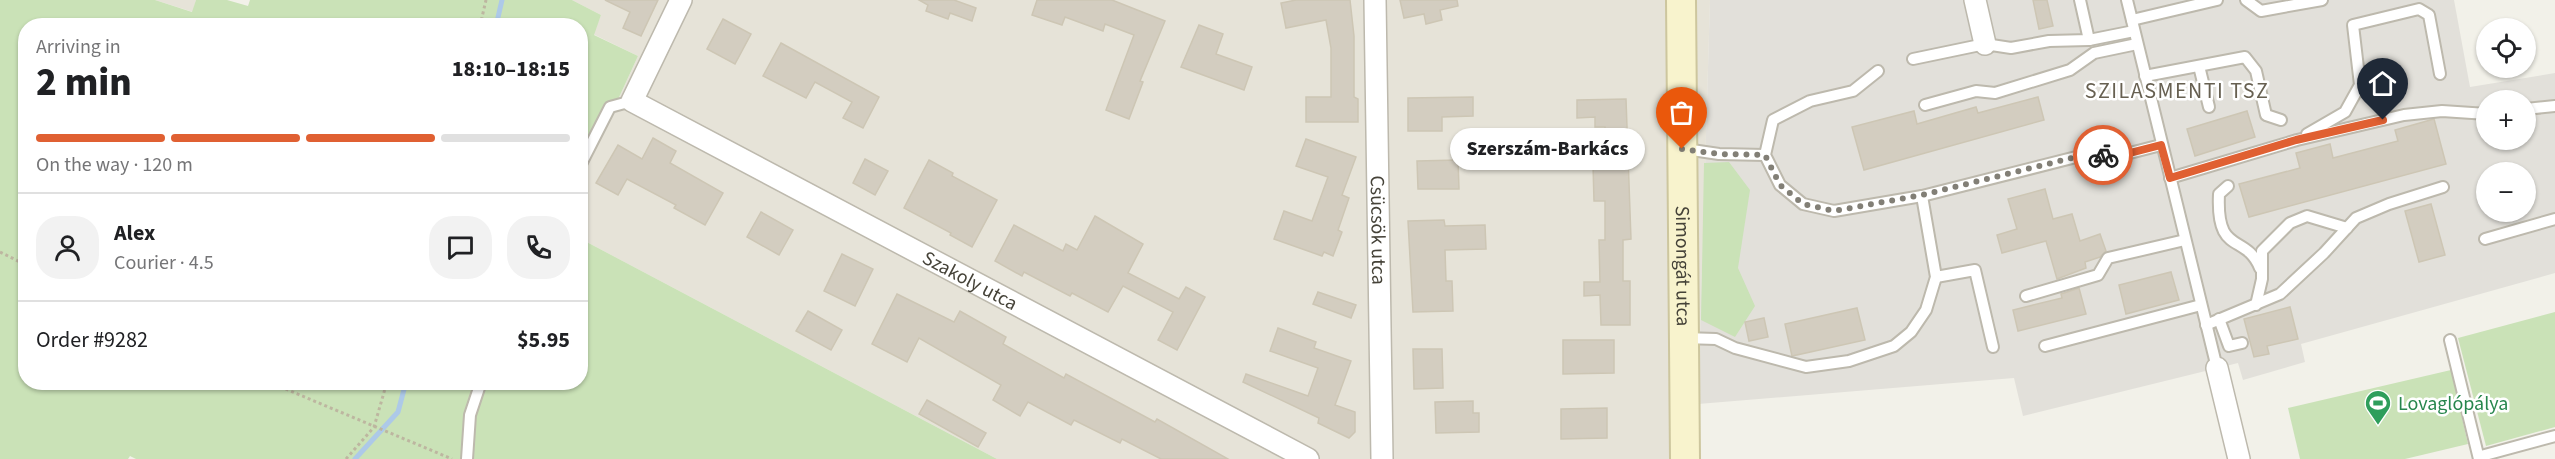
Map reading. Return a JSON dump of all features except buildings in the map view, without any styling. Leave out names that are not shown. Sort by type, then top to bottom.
[{"type":"main road","name":"Simongát utca","points":[[1681,0],[1685,459]]},
{"type":"street","points":[[632,101],[681,0]]},
{"type":"street","name":"Csücsök utca","points":[[1375,0],[1382,459]]},
{"type":"street","points":[[1975,0],[1985,44]]},
{"type":"street","name":"Szakoly utca","points":[[632,101],[1308,459]]},
{"type":"street","points":[[2217,368],[2239,459]]},
{"type":"lane","points":[[2080,0],[2089,40]]},
{"type":"lane","points":[[2127,0],[2217,368]]},
{"type":"lane","points":[[1913,59],[1985,44],[2011,48],[2049,41],[2089,40],[2133,26],[2172,5],[2217,0]]},
{"type":"lane","points":[[2246,0],[2261,10],[2322,0]]},
{"type":"lane","points":[[2296,140],[2345,112],[2360,85],[2353,25],[2419,9],[2429,15],[2440,74]]},
{"type":"lane","points":[[1925,105],[1976,91],[1995,93],[2070,70],[2094,53],[2137,44]]},
{"type":"lane","points":[[2145,76],[2245,57],[2256,71],[2266,115],[2281,120]]},
{"type":"lane","points":[[2199,66],[2209,107]]},
{"type":"lane","points":[[1878,71],[1853,91],[1810,101],[1773,120],[1765,155],[1780,185],[1803,204],[1834,211],[1922,195],[2084,155],[2122,155],[2161,145]]},
{"type":"lane","points":[[588,150],[610,106],[632,101]]},
{"type":"lane","points":[[2536,108],[2555,106]]},
{"type":"lane","points":[[2170,178],[2296,140],[2404,115],[2442,111],[2476,113]]},
{"type":"lane","points":[[1682,149],[1719,154],[1765,155]]},
{"type":"lane","points":[[2228,186],[2219,194],[2221,228],[2230,242],[2255,256],[2262,274]]},
{"type":"lane","points":[[2206,325],[2280,294],[2356,218],[2388,204],[2443,187]]},
{"type":"lane","points":[[1684,338],[1716,339],[1734,348],[1806,367],[1849,361],[1894,346],[1911,332],[1926,310],[1936,277],[1922,195]]},
{"type":"lane","points":[[2256,305],[2262,274],[2262,251],[2290,223],[2307,216],[2347,228]]},
{"type":"lane","points":[[2486,238],[2555,219]]},
{"type":"lane","points":[[2026,296],[2098,275],[2108,258],[2185,240]]},
{"type":"lane","points":[[1936,277],[1975,270],[1993,347]]},
{"type":"lane","points":[[2044,346],[2201,305]]},
{"type":"lane","points":[[2219,319],[2229,346],[2242,343]]},
{"type":"lane","points":[[2450,340],[2480,457],[2555,436]]},
{"type":"lane","points":[[467,459],[470,415],[478,390]]},
{"type":"path","points":[[482,18],[486,0]]},
{"type":"path","points":[[0,252],[18,261]]},
{"type":"path","points":[[288,390],[452,459]]},
{"type":"path","points":[[346,459],[374,427],[385,390]]},
{"type":"shaded area","points":[[155,0],[196,0],[193,12]]},
{"type":"shaded area","points":[[572,0],[1710,0],[1698,404],[1673,459],[997,459],[588,243],[588,165],[638,56],[593,34],[601,15]]},
{"type":"shaded area","points":[[1710,0],[2454,0],[2470,87],[2536,78],[2536,76],[2555,73],[2555,273],[2301,344],[2305,362],[2243,380],[2238,363],[2023,416],[2014,378],[1698,404]]},
{"type":"green space","points":[[0,0],[155,0],[192,12],[196,0],[227,0],[248,6],[250,0],[572,0],[601,15],[594,35],[638,56],[588,165],[588,18],[18,18],[18,390],[588,390],[588,243],[997,459],[136,459],[130,456],[128,459],[0,459]]},
{"type":"green space","points":[[1729,162],[1750,190],[1738,268],[1755,306],[1735,337],[1701,320],[1704,163]]},
{"type":"green space","name":"Lovaglópálya","points":[[2555,312],[2555,427],[2486,446],[2458,338]]},
{"type":"green space","name":"Lovaglópálya","points":[[2451,370],[2468,444],[2405,459],[2300,459],[2288,408]]},
{"type":"waterway","points":[[498,18],[502,0]]},
{"type":"waterway","points":[[355,459],[398,412],[404,390]]},
{"type":"way so far","points":[[1682,149],[1719,154],[1765,155],[1780,185],[1803,204],[1834,211],[1922,195],[2084,155],[2103,155]]},
{"type":"place","name":"Szerszám-Barkács","points":[[1682,149]]},
{"type":"place","name":"Lovaglópálya","points":[[2378,426]]},
{"type":"district","name":"SZILASMENTI TSZ","points":[[2177,90]]},
{"type":"route","points":[[2103,155],[2122,155],[2161,145],[2170,178],[2296,140],[2383,120]]}]
